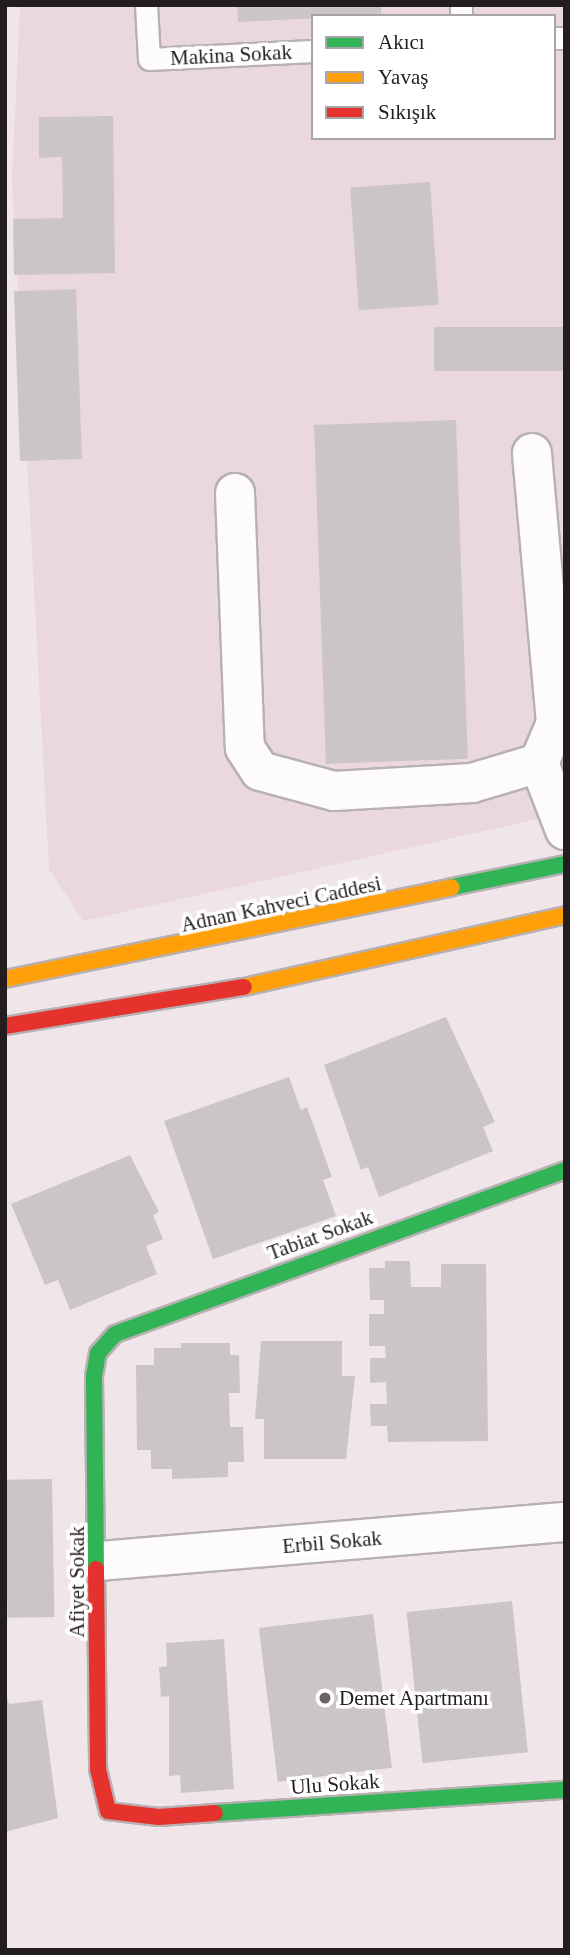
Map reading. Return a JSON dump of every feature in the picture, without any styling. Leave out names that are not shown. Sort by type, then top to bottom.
[{"type":"street","points":[[533,453],[561,700],[539,763],[565,831]]},
{"type":"street","points":[[235,493],[245,748],[260,771],[334,791],[472,783],[539,763]]},
{"type":"street","name":"Adnan Kahveci Caddesi","points":[[5,979],[565,864]]},
{"type":"street","points":[[5,1026],[201,996],[565,915]]},
{"type":"street","name":"Tabiat Sokak","points":[[97,1353],[114,1334],[142,1322],[565,1170]]},
{"type":"street","name":"Afiyet Sokak","points":[[97,1353],[98,1769],[108,1811]]},
{"type":"street","name":"Erbil Sokak","points":[[99,1561],[565,1522]]},
{"type":"street","name":"Ulu Sokak","points":[[108,1811],[159,1817],[565,1790]]},
{"type":"lane","name":"Makina Sokak","points":[[146,5],[149,59],[311,51]]},
{"type":"shaded area","points":[[20,5],[565,5],[565,813],[83,921],[49,869],[12,180]]},
{"type":"building","points":[[237,5],[381,5],[381,14],[311,14],[311,18],[238,22]]},
{"type":"building","points":[[113,116],[115,273],[14,275],[13,219],[63,218],[62,157],[39,158],[39,117]]},
{"type":"building","points":[[430,182],[439,305],[359,310],[350,188]]},
{"type":"building","points":[[76,289],[82,459],[20,461],[14,291]]},
{"type":"building","points":[[434,327],[565,327],[565,371],[434,371]]},
{"type":"building","points":[[456,420],[468,759],[326,764],[314,425]]},
{"type":"building","points":[[446,1017],[495,1122],[483,1127],[493,1151],[379,1197],[368,1167],[361,1170],[324,1065]]},
{"type":"building","points":[[289,1077],[301,1110],[307,1107],[332,1177],[323,1180],[336,1216],[213,1259],[164,1121]]},
{"type":"building","points":[[130,1155],[159,1212],[153,1215],[163,1239],[146,1246],[157,1274],[70,1310],[58,1280],[45,1285],[11,1204]]},
{"type":"building","points":[[385,1261],[410,1261],[411,1287],[441,1287],[441,1264],[486,1264],[488,1441],[388,1442],[387,1426],[371,1426],[370,1404],[387,1404],[386,1382],[370,1383],[370,1358],[386,1358],[385,1346],[369,1346],[369,1314],[384,1314],[384,1300],[370,1300],[369,1268],[385,1268]]},
{"type":"building","points":[[261,1341],[342,1341],[342,1376],[355,1376],[346,1459],[264,1459],[264,1419],[255,1419]]},
{"type":"building","points":[[181,1343],[230,1343],[230,1355],[239,1355],[240,1393],[229,1393],[230,1427],[243,1427],[244,1462],[228,1462],[228,1477],[172,1479],[172,1469],[151,1469],[151,1450],[137,1450],[136,1365],[154,1365],[154,1348],[181,1348]]},
{"type":"building","points":[[52,1479],[54,1617],[7,1618],[5,1480]]},
{"type":"building","points":[[512,1601],[528,1752],[422,1763],[407,1612]]},
{"type":"building","name":"Demet Apartmanı","points":[[373,1614],[392,1768],[278,1782],[259,1628]]},
{"type":"building","points":[[224,1639],[234,1789],[181,1793],[180,1775],[169,1776],[169,1696],[161,1697],[159,1667],[167,1666],[166,1643]]},
{"type":"building","points":[[5,1691],[9,1704],[42,1700],[58,1818],[5,1832]]},
{"type":"traffic: fast","points":[[452,887],[565,864]]},
{"type":"traffic: fast","points":[[96,1569],[94,1376],[98,1353],[115,1334],[565,1170]]},
{"type":"traffic: fast","points":[[215,1813],[565,1790]]},
{"type":"traffic: slow","points":[[5,979],[452,887]]},
{"type":"traffic: slow","points":[[244,987],[565,915]]},
{"type":"traffic: jam","points":[[5,1026],[244,987]]},
{"type":"traffic: jam","points":[[96,1569],[98,1769],[108,1811],[159,1817],[215,1813]]},
{"type":"place","name":"Demet Apartmanı","points":[[325,1698]]}]
